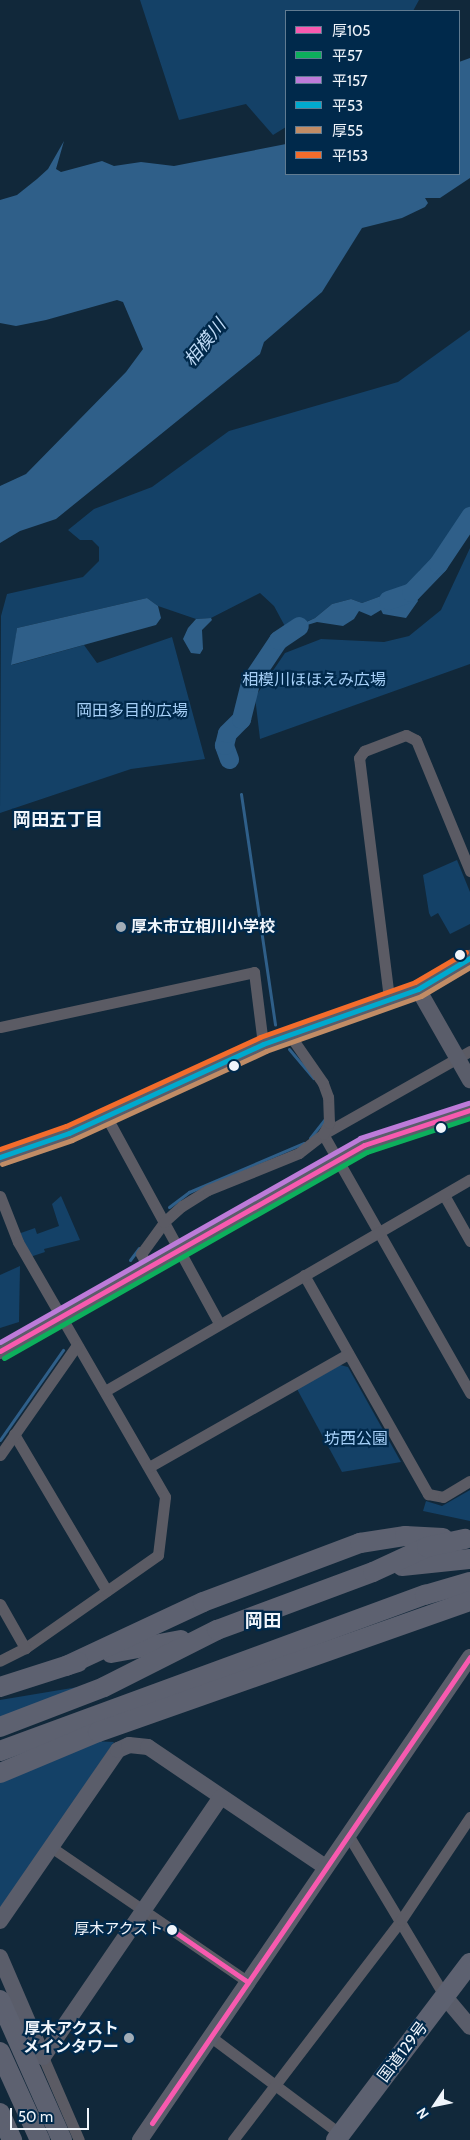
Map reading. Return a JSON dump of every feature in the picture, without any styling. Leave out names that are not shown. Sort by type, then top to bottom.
[{"type":"highway","points":[[66,1666],[203,1602],[360,1543],[405,1536],[467,1539]]},
{"type":"highway","points":[[0,1727],[104,1687],[216,1630],[373,1572],[427,1547],[467,1539]]},
{"type":"highway","points":[[373,1572],[421,1563],[470,1559]]},
{"type":"highway","points":[[0,1751],[424,1595],[470,1582]]},
{"type":"highway","points":[[0,1772],[98,1732],[470,1601]]},
{"type":"highway","points":[[0,1685],[66,1666],[216,1630]]},
{"type":"highway","points":[[98,1732],[166,1690],[243,1682]]},
{"type":"highway","name":"国道129号","points":[[343,2138],[450,2001],[470,1963]]},
{"type":"highway","name":"国道129号","points":[[450,2001],[470,1985]]},
{"type":"highway","points":[[0,2000],[62,2140]]},
{"type":"highway","points":[[0,2052],[40,2140]]},
{"type":"highway","points":[[0,2113],[12,2140]]},
{"type":"street","points":[[392,999],[388,990],[359,758],[364,751],[406,735],[416,740],[470,871]]},
{"type":"street","points":[[0,1157],[69,1133],[277,1039],[418,989],[470,958]]},
{"type":"street","points":[[0,1028],[254,972],[277,1039],[323,1083],[328,1097],[329,1123],[323,1134]]},
{"type":"street","points":[[418,989],[464,1054],[470,1080]]},
{"type":"street","points":[[148,1267],[141,1254],[164,1222],[208,1190],[299,1153],[323,1134],[464,1054]]},
{"type":"street","points":[[0,1351],[337,1159],[388,1136],[470,1110]]},
{"type":"street","points":[[106,1116],[219,1323]]},
{"type":"street","points":[[323,1134],[470,1393]]},
{"type":"street","points":[[104,1391],[470,1179]]},
{"type":"street","points":[[444,1195],[470,1241]]},
{"type":"street","points":[[0,1196],[18,1242],[166,1497],[158,1555],[25,1648],[0,1661]]},
{"type":"street","points":[[304,1275],[428,1494],[443,1497],[470,1482]]},
{"type":"street","points":[[0,1455],[77,1345]]},
{"type":"street","points":[[149,1467],[348,1354]]},
{"type":"street","points":[[14,1434],[107,1592]]},
{"type":"street","points":[[0,1604],[25,1648]]},
{"type":"street","points":[[140,2140],[347,1833],[470,1657]]},
{"type":"street","points":[[0,1921],[118,1750],[129,1745],[148,1747],[325,1867]]},
{"type":"street","points":[[43,2056],[221,1797]]},
{"type":"street","points":[[233,2140],[401,1920],[470,1817]]},
{"type":"street","points":[[347,1833],[450,2001],[470,2027]]},
{"type":"street","points":[[51,1847],[248,1982]]},
{"type":"street","points":[[0,1957],[80,2140]]},
{"type":"street","points":[[211,2036],[276,2084],[343,2138]]},
{"type":"green space","points":[[140,0],[419,0],[414,10],[285,10],[285,128],[273,135],[246,104],[179,120]]},
{"type":"green space","name":"岡田多目的広場","points":[[470,330],[470,527],[446,562],[433,560],[420,570],[407,591],[392,592],[362,603],[351,599],[332,604],[315,618],[287,630],[274,606],[260,593],[211,618],[196,619],[158,606],[147,598],[17,628],[12,665],[84,645],[97,663],[172,637],[205,759],[131,769],[0,813],[1,616],[7,594],[83,577],[99,561],[99,547],[92,540],[80,540],[68,530],[94,509],[152,487],[229,431],[398,382]]},
{"type":"green space","name":"相模川ほほえみ広場","points":[[470,548],[470,664],[260,739],[255,697],[285,653],[321,639],[384,642],[409,636],[441,610]]},
{"type":"green space","points":[[457,860],[470,892],[470,924],[450,934],[438,913],[431,917],[429,913],[423,875]]},
{"type":"green space","points":[[61,1196],[80,1240],[44,1249],[45,1252],[30,1257],[18,1234],[35,1228],[37,1234],[59,1226],[52,1204]]},
{"type":"green space","points":[[20,1266],[19,1322],[0,1328],[0,1275]]},
{"type":"green space","name":"坊西公園","points":[[340,1365],[348,1367],[401,1462],[342,1472],[297,1389]]},
{"type":"green space","points":[[470,1490],[470,1521],[423,1511],[426,1501],[442,1506]]},
{"type":"green space","points":[[84,1686],[0,1722],[0,1700]]},
{"type":"green space","points":[[92,1741],[114,1742],[0,1911],[0,1779]]},
{"type":"water","name":"相模川","points":[[470,58],[470,178],[440,198],[425,198],[428,203],[425,207],[402,218],[362,228],[322,292],[264,342],[260,354],[56,519],[20,531],[0,543],[0,486],[26,474],[126,372],[143,349],[123,302],[117,300],[46,320],[16,326],[0,323],[0,200],[17,195],[48,169],[64,141],[56,169],[61,172],[102,161],[114,166],[141,162],[174,166],[285,144],[285,175],[460,175],[460,62]]},
{"type":"water","points":[[407,591],[414,593],[418,601],[406,618],[383,614],[381,610],[371,616],[359,611],[354,619],[343,626],[317,622],[291,630],[282,642],[278,640],[283,633],[315,618],[332,604],[351,599],[362,603],[392,592]]},
{"type":"water","points":[[147,598],[158,606],[161,618],[156,625],[11,665],[17,628]]},
{"type":"water","points":[[211,618],[212,620],[202,630],[203,649],[200,654],[191,653],[183,639],[188,628],[196,619]]},
{"type":"waterway","points":[[388,600],[411,592],[438,564],[470,516]]},
{"type":"waterway","points":[[229,759],[224,745],[227,733],[241,719],[250,682],[278,640],[299,626]]},
{"type":"waterway","points":[[241,794],[275,1025]]},
{"type":"waterway","points":[[289,1049],[313,1078]]},
{"type":"waterway","points":[[310,1138],[325,1119]]},
{"type":"waterway","points":[[169,1207],[189,1192],[304,1143]]},
{"type":"waterway","points":[[130,1260],[139,1248]]},
{"type":"waterway","points":[[0,1440],[63,1350]]},
{"type":"transit line","name":"平153","points":[[0,1149],[66,1126],[260,1037],[415,982],[466,952]]},
{"type":"transit line","name":"平53","points":[[0,1157],[69,1133],[263,1044],[418,989],[470,958]]},
{"type":"transit line","name":"厚55","points":[[2,1164],[72,1140],[266,1051],[421,996],[470,967]]},
{"type":"transit line","name":"平157","points":[[0,1342],[360,1138],[468,1103]]},
{"type":"transit line","name":"厚105","points":[[0,1351],[364,1145],[470,1110]]},
{"type":"transit line","name":"平57","points":[[4,1358],[367,1152],[470,1118]]},
{"type":"transit line","name":"厚105","points":[[152,2123],[470,1657]]},
{"type":"transit line","name":"厚105","points":[[172,1930],[248,1982]]},
{"type":"place","name":"厚木市立相川小学校","points":[[121,927]]},
{"type":"place","name":"厚木アクスト","points":[[172,1930]]},
{"type":"place","name":"厚木アクスト メインタワー","points":[[129,2038]]},
{"type":"district","name":"岡田五丁目","points":[[58,820]]},
{"type":"district","name":"岡田","points":[[263,1621]]}]
